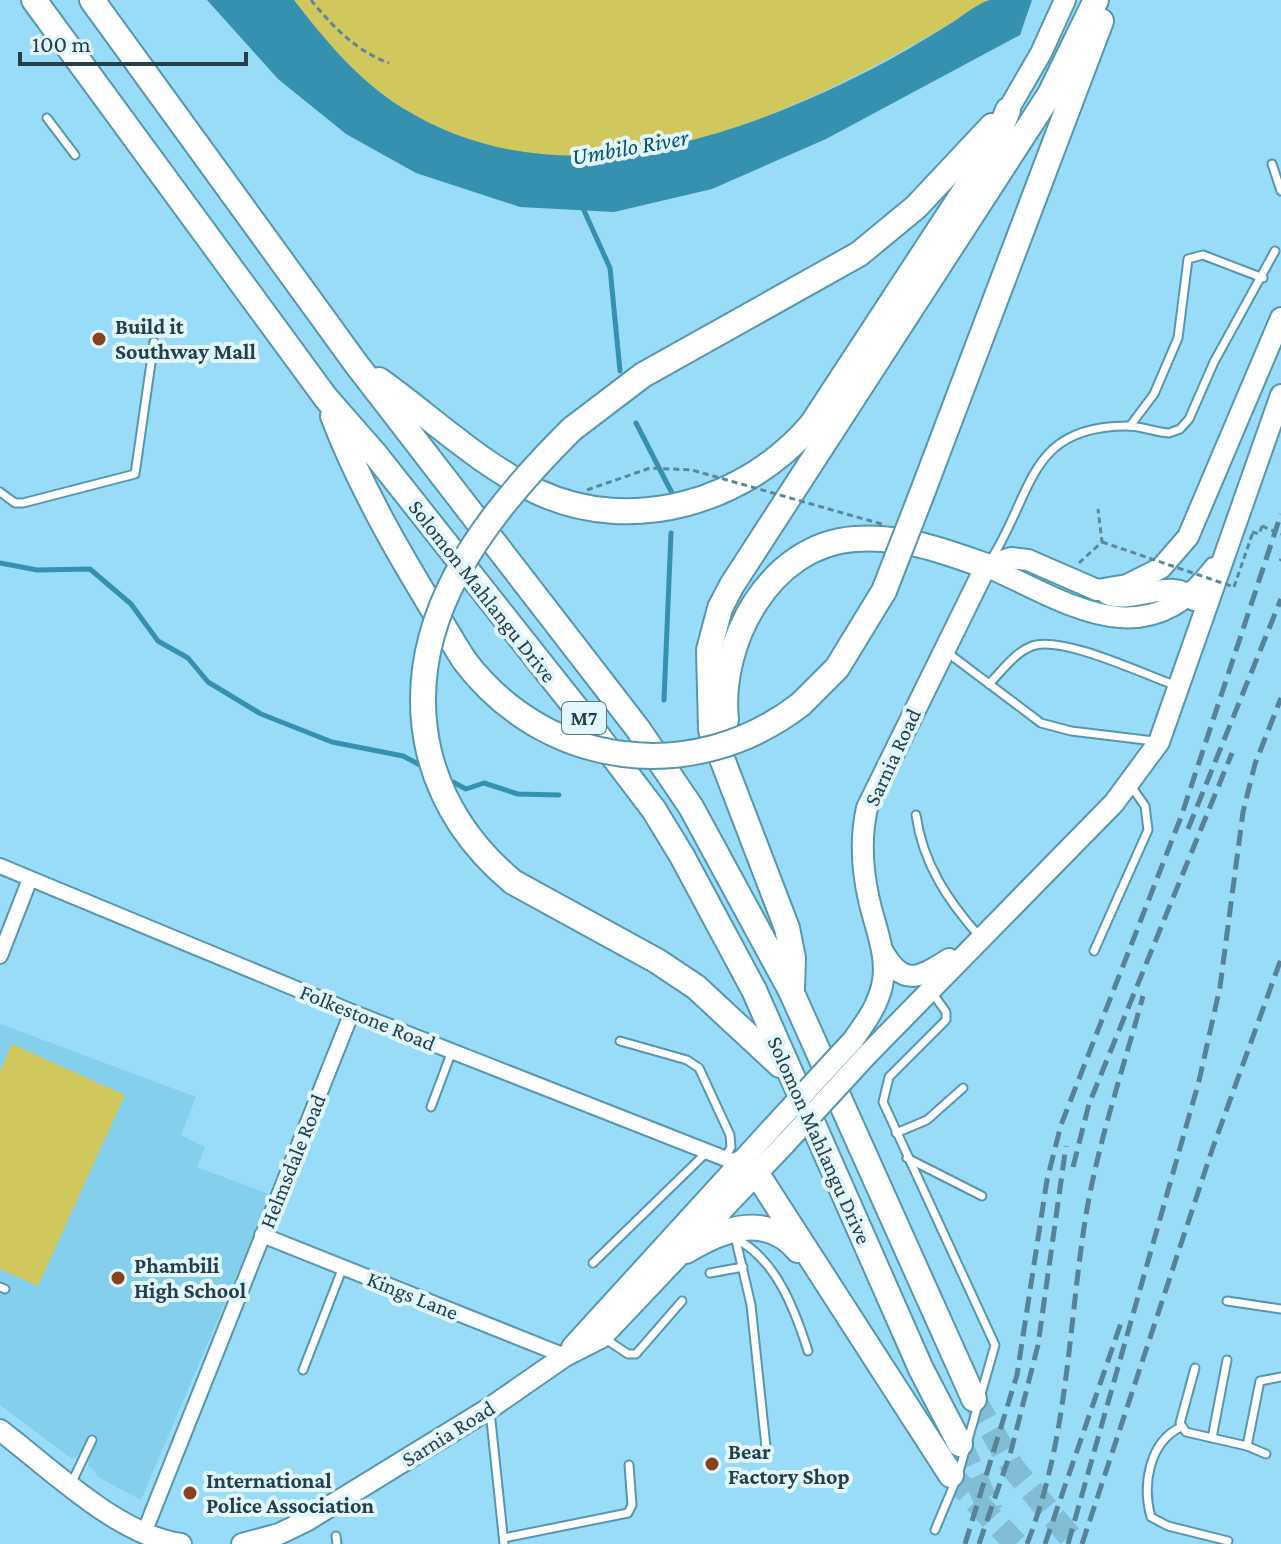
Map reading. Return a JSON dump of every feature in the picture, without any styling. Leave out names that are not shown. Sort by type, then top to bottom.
[{"type":"highway","name":"Solomon Mahlangu Drive","points":[[34,0],[326,398],[394,478],[654,810],[754,990],[921,1369],[960,1444]]},
{"type":"highway","name":"Solomon Mahlangu Drive","points":[[92,0],[357,365],[663,764],[691,807],[791,991],[974,1399]]},
{"type":"highway","points":[[791,991],[790,940],[711,730],[709,650],[720,608],[1043,105],[1096,0]]},
{"type":"highway","points":[[326,398],[359,476],[415,581],[485,688],[515,713],[554,734],[609,752],[657,755],[719,748],[770,726],[801,704],[837,668],[884,591],[1108,0]]},
{"type":"highway","points":[[357,365],[490,463],[537,492],[572,504],[608,510],[653,509],[687,504],[726,491],[784,454],[812,424],[994,145],[1008,110]]},
{"type":"highway","points":[[788,1073],[696,987],[657,961],[513,882],[469,838],[441,791],[423,726],[423,666],[439,609],[475,544],[535,466],[572,429],[650,371],[859,254],[926,198],[1008,110]]},
{"type":"highway","points":[[736,794],[724,707],[728,664],[755,603],[787,568],[808,554],[854,539],[905,541],[986,566]]},
{"type":"highway","points":[[740,1165],[825,1283],[951,1475]]},
{"type":"highway","points":[[686,1251],[712,1236],[734,1234],[753,1227],[777,1232],[794,1245],[825,1283]]},
{"type":"main road","points":[[1008,110],[1064,4]]},
{"type":"main road","points":[[1097,590],[1116,588],[1149,575],[1179,551],[1194,524],[1281,318]]},
{"type":"main road","name":"Sarnia Road","points":[[565,1356],[740,1165],[777,1137],[860,1048],[930,990],[1130,785],[1159,742],[1281,395]]},
{"type":"main road","points":[[986,566],[1109,618],[1150,615],[1189,594],[1223,554]]},
{"type":"main road","points":[[986,566],[1016,558],[1097,590],[1130,598],[1169,589],[1189,594],[1204,613]]},
{"type":"main road","name":"Sarnia Road","points":[[860,1048],[883,983],[881,950],[864,873],[864,821],[872,793],[986,566]]},
{"type":"main road","points":[[881,950],[900,975],[910,977],[925,974],[976,940]]},
{"type":"main road","name":"Sarnia Road","points":[[242,1544],[279,1534],[306,1521],[490,1408],[565,1356],[602,1337],[686,1251],[740,1165]]},
{"type":"main road","points":[[0,1430],[71,1484],[144,1533],[175,1544]]},
{"type":"street","name":"Folkestone Road","points":[[0,866],[352,1012],[740,1165]]},
{"type":"street","points":[[0,956],[30,879]]},
{"type":"street","name":"Helmsdale Road","points":[[144,1533],[352,1012]]},
{"type":"street","name":"Kings Lane","points":[[262,1235],[565,1356]]},
{"type":"lane","points":[[47,118],[75,155]]},
{"type":"lane","points":[[1272,164],[1281,191]]},
{"type":"lane","points":[[986,566],[1050,450],[1082,429],[1130,426],[1169,433],[1185,425],[1223,345],[1263,278],[1275,251]]},
{"type":"lane","points":[[1130,426],[1154,394],[1178,338],[1188,259],[1203,255],[1263,278]]},
{"type":"lane","points":[[0,492],[7,500],[23,503],[135,474],[154,342]]},
{"type":"lane","points":[[989,684],[1024,650],[1044,644],[1071,649],[1180,686]]},
{"type":"lane","points":[[943,649],[1034,719],[1055,727],[1159,742]]},
{"type":"lane","points":[[1094,951],[1148,830],[1145,806],[1130,785]]},
{"type":"lane","points":[[916,815],[930,867],[976,940]]},
{"type":"lane","points":[[930,990],[947,1014],[946,1020],[886,1083],[883,1102],[995,1345],[958,1475],[935,1530]]},
{"type":"lane","points":[[620,1041],[687,1060],[699,1068],[730,1135],[731,1147],[740,1165]]},
{"type":"lane","points":[[431,1107],[452,1051]]},
{"type":"lane","points":[[896,1133],[934,1115],[963,1088]]},
{"type":"lane","points":[[593,1263],[708,1151]]},
{"type":"lane","points":[[907,1158],[982,1196]]},
{"type":"lane","points":[[734,1234],[743,1267],[761,1382],[766,1447]]},
{"type":"lane","points":[[734,1234],[768,1265],[800,1326],[808,1351]]},
{"type":"lane","points":[[303,1370],[343,1267]]},
{"type":"lane","points":[[710,1273],[743,1267]]},
{"type":"lane","points":[[602,1337],[628,1354],[636,1354],[682,1301]]},
{"type":"lane","points":[[1227,1301],[1281,1309]]},
{"type":"lane","points":[[1212,1438],[1227,1360]]},
{"type":"lane","points":[[1181,1427],[1180,1415],[1195,1368]]},
{"type":"lane","points":[[1247,1446],[1260,1381],[1281,1377]]},
{"type":"lane","points":[[490,1408],[504,1541],[628,1513],[632,1505],[629,1465]]},
{"type":"lane","points":[[1181,1427],[1266,1454]]},
{"type":"lane","points":[[1181,1427],[1161,1439],[1152,1461],[1148,1490],[1151,1517],[1168,1526],[1228,1541]]},
{"type":"lane","points":[[71,1484],[92,1440]]},
{"type":"path","points":[[311,0],[334,28],[375,58],[389,63]]},
{"type":"path","points":[[587,490],[650,468],[692,470],[885,525]]},
{"type":"path","points":[[1098,509],[1102,542]]},
{"type":"path","points":[[1259,534],[1262,526],[1281,534]]},
{"type":"path","points":[[1102,542],[1234,587],[1253,532]]},
{"type":"path","points":[[1060,576],[1102,542]]},
{"type":"shaded area","points":[[207,0],[294,0],[356,72],[401,107],[457,135],[515,151],[574,156],[634,152],[693,140],[752,122],[875,67],[985,2],[1032,0],[1020,35],[826,139],[712,189],[614,212],[520,207],[416,173],[346,134],[278,79]]},
{"type":"shaded area","points":[[294,0],[990,0],[853,77],[780,111],[704,137],[627,153],[551,156],[475,141],[401,107],[356,72]]},
{"type":"shaded area","name":"Phambili High School","points":[[0,1024],[196,1097],[181,1135],[205,1147],[197,1167],[271,1195],[141,1500],[96,1476],[95,1470],[88,1466],[89,1462],[78,1455],[72,1459],[0,1405]]},
{"type":"shaded area","points":[[12,1044],[125,1095],[38,1286],[0,1269],[0,1072]]},
{"type":"waterway","points":[[582,206],[610,268],[620,371]]},
{"type":"waterway","points":[[636,423],[674,497]]},
{"type":"waterway","points":[[664,700],[671,533]]},
{"type":"waterway","points":[[0,563],[37,570],[90,569],[131,604],[158,641],[188,658],[208,682],[261,714],[332,742],[403,756],[424,767]]},
{"type":"waterway","points":[[447,779],[466,789],[484,783],[518,794],[559,795]]},
{"type":"tunnel","points":[[974,1399],[1013,1468],[1076,1544]]},
{"type":"tunnel","points":[[960,1444],[991,1512]]},
{"type":"tunnel","points":[[951,1475],[1016,1544]]},
{"type":"railway","points":[[965,1544],[1017,1375],[1047,1180],[1061,1125],[1181,817],[1281,514]]},
{"type":"railway","points":[[1188,829],[1281,599]]},
{"type":"railway","points":[[1068,1544],[1199,1081],[1220,987],[1243,812],[1255,764],[1281,698]]},
{"type":"railway","points":[[1073,1167],[1089,1104],[1232,753]]},
{"type":"railway","points":[[1082,1544],[1212,1150],[1281,959]]},
{"type":"railway","points":[[1027,1544],[1041,1504],[1059,1425],[1090,1193],[1143,996]]},
{"type":"railway","points":[[979,1544],[1011,1451],[1038,1345],[1066,1146]]},
{"type":"railway","points":[[1045,1544],[1122,1320]]},
{"type":"place","name":"Build it Southway Mall","points":[[99,339]]},
{"type":"place","name":"Phambili High School","points":[[118,1278]]},
{"type":"place","name":"Bear Factory Shop","points":[[712,1464]]},
{"type":"place","name":"International Police Association","points":[[190,1493]]},
{"type":"water label","name":"Umbilo River","points":[[630,147]]}]
